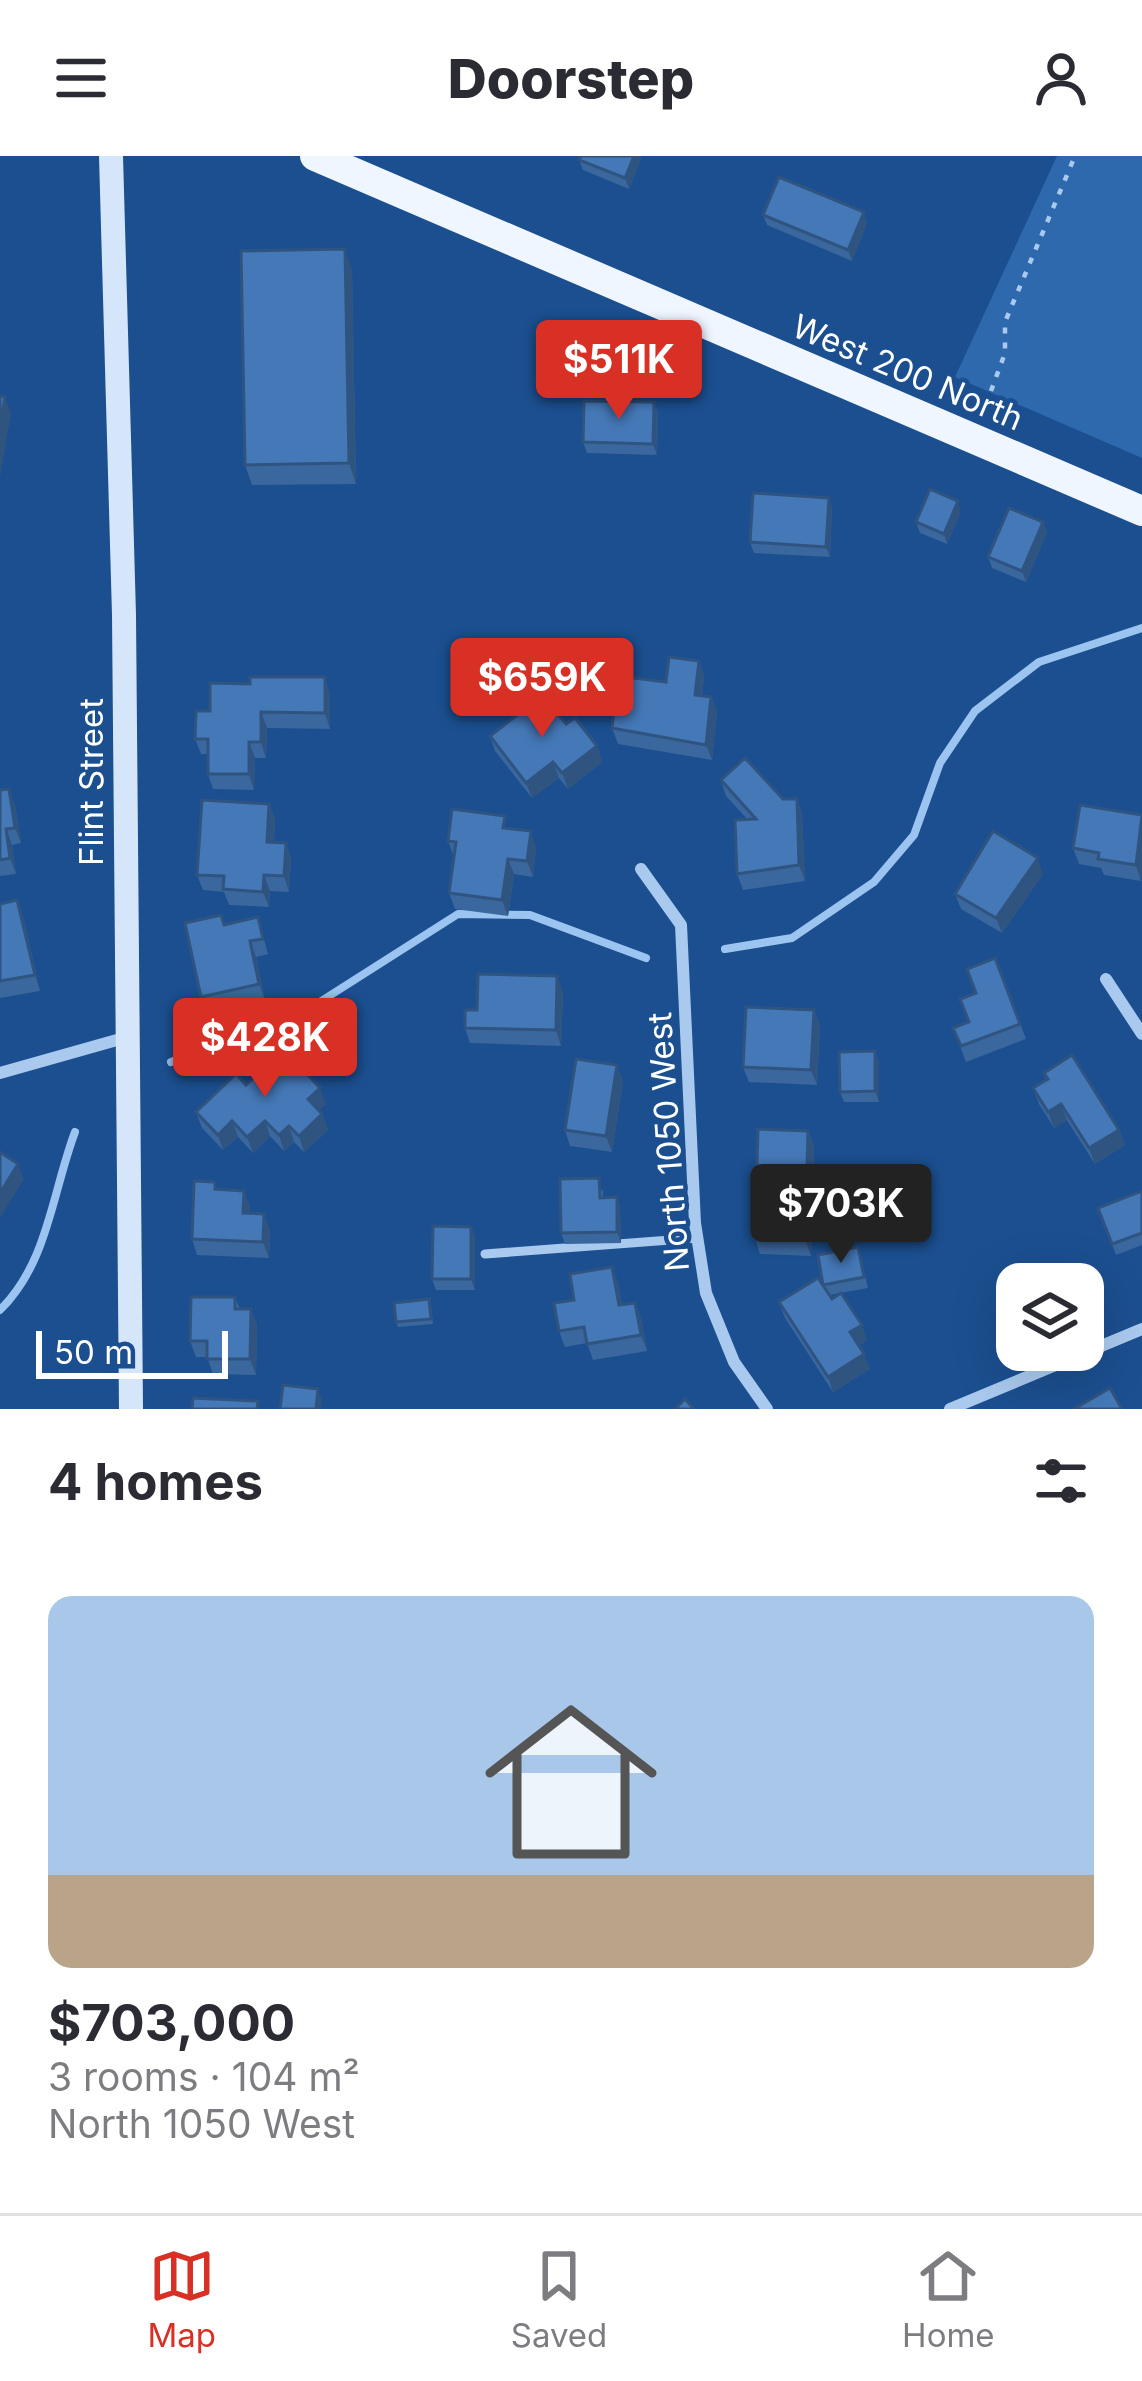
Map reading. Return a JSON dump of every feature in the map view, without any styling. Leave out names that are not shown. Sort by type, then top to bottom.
[{"type":"main road","name":"Flint Street","points":[[112,156],[123,547],[131,1409]]},
{"type":"main road","name":"West 200 North","points":[[315,156],[1142,511]]},
{"type":"street","name":"North 1050 West","points":[[641,869],[681,926],[697,1238],[713,1310],[734,1362],[767,1409]]},
{"type":"street","points":[[1106,980],[1142,1034]]},
{"type":"street","points":[[0,1073],[124,1039]]},
{"type":"street","points":[[950,1409],[1142,1329]]},
{"type":"lane","points":[[485,1254],[697,1238]]},
{"type":"path","points":[[991,391],[1005,353],[1005,322],[1075,156]]},
{"type":"shaded area","points":[[1057,156],[1142,156],[1142,458],[955,377]]},
{"type":"building","points":[[581,156],[634,156],[625,178],[579,160]]},
{"type":"building","points":[[779,177],[864,212],[848,250],[763,215]]},
{"type":"building","points":[[345,249],[349,463],[245,465],[241,251]]},
{"type":"building","points":[[584,401],[654,402],[653,444],[583,442]]},
{"type":"building","points":[[930,489],[958,501],[944,534],[916,522]]},
{"type":"building","points":[[753,493],[829,498],[826,547],[750,542]]},
{"type":"building","points":[[1009,508],[1043,522],[1022,571],[988,557]]},
{"type":"building","points":[[669,657],[699,661],[695,695],[711,697],[706,745],[612,728],[618,676],[666,682]]},
{"type":"building","points":[[250,677],[325,677],[325,713],[261,712],[261,742],[249,742],[249,774],[208,774],[208,739],[195,739],[196,711],[210,711],[210,683],[250,684]]},
{"type":"building","points":[[543,695],[566,724],[575,718],[597,746],[562,773],[553,762],[526,783],[490,736]]},
{"type":"building","points":[[745,758],[783,799],[797,799],[799,865],[737,874],[735,820],[756,819],[721,780]]},
{"type":"building","points":[[9,789],[15,828],[6,829],[10,858],[0,860],[0,790]]},
{"type":"building","points":[[202,800],[269,804],[267,842],[286,843],[284,876],[264,875],[263,892],[223,889],[224,876],[197,875]]},
{"type":"building","points":[[1080,805],[1142,815],[1136,865],[1098,859],[1099,853],[1073,848]]},
{"type":"building","points":[[452,809],[505,816],[503,828],[531,831],[527,861],[508,859],[502,900],[449,893],[456,842],[448,841]]},
{"type":"building","points":[[993,831],[1038,858],[996,918],[955,894]]},
{"type":"building","points":[[17,900],[35,975],[0,981],[0,904]]},
{"type":"building","points":[[221,915],[224,925],[258,917],[263,939],[250,941],[259,984],[201,997],[185,923]]},
{"type":"building","points":[[995,958],[1020,1024],[961,1046],[953,1028],[969,1022],[960,999],[976,993],[967,969]]},
{"type":"building","points":[[478,974],[557,976],[556,1030],[465,1028],[465,1010],[477,1010]]},
{"type":"building","points":[[746,1007],[814,1010],[811,1070],[743,1067]]},
{"type":"building","points":[[284,1050],[320,1088],[308,1099],[322,1114],[299,1136],[289,1126],[279,1135],[265,1121],[247,1137],[232,1121],[218,1135],[196,1112],[236,1074],[246,1085]]},
{"type":"building","points":[[875,1051],[875,1091],[840,1092],[839,1052]]},
{"type":"building","points":[[1072,1055],[1119,1130],[1089,1148],[1061,1104],[1048,1112],[1033,1088],[1048,1079],[1044,1073]]},
{"type":"building","points":[[576,1059],[617,1065],[606,1136],[565,1130]]},
{"type":"building","points":[[758,1129],[808,1131],[805,1240],[755,1238]]},
{"type":"building","points":[[0,1152],[18,1164],[0,1193]]},
{"type":"building","points":[[599,1178],[600,1198],[617,1197],[617,1232],[561,1233],[560,1179]]},
{"type":"building","points":[[194,1181],[215,1182],[215,1189],[244,1191],[243,1213],[264,1214],[263,1242],[192,1239]]},
{"type":"building","points":[[1142,1191],[1142,1233],[1112,1244],[1098,1208]]},
{"type":"building","points":[[433,1226],[471,1227],[471,1279],[432,1279]]},
{"type":"building","points":[[858,1247],[864,1277],[823,1285],[818,1255]]},
{"type":"building","points":[[612,1267],[619,1305],[635,1303],[641,1335],[587,1344],[584,1327],[559,1331],[554,1303],[574,1300],[570,1274]]},
{"type":"building","points":[[818,1278],[832,1299],[841,1293],[862,1325],[850,1332],[864,1354],[828,1377],[779,1302]]},
{"type":"building","points":[[191,1297],[235,1297],[235,1309],[251,1309],[250,1359],[207,1359],[207,1341],[190,1341]]},
{"type":"building","points":[[429,1299],[431,1319],[396,1322],[394,1303]]},
{"type":"building","points":[[283,1385],[318,1389],[316,1409],[280,1409]]},
{"type":"building","points":[[1110,1388],[1122,1409],[1074,1409]]},
{"type":"building","points":[[193,1398],[258,1401],[257,1409],[192,1409]]},
{"type":"building","points":[[685,1399],[694,1409],[675,1409]]},
{"type":"waterway","points":[[725,949],[792,938],[874,882],[914,835],[940,763],[975,711],[1039,662],[1142,628]]},
{"type":"waterway","points":[[171,1062],[304,1012],[458,914],[530,915],[646,958]]},
{"type":"waterway","points":[[0,1310],[39,1249],[75,1132]]}]
